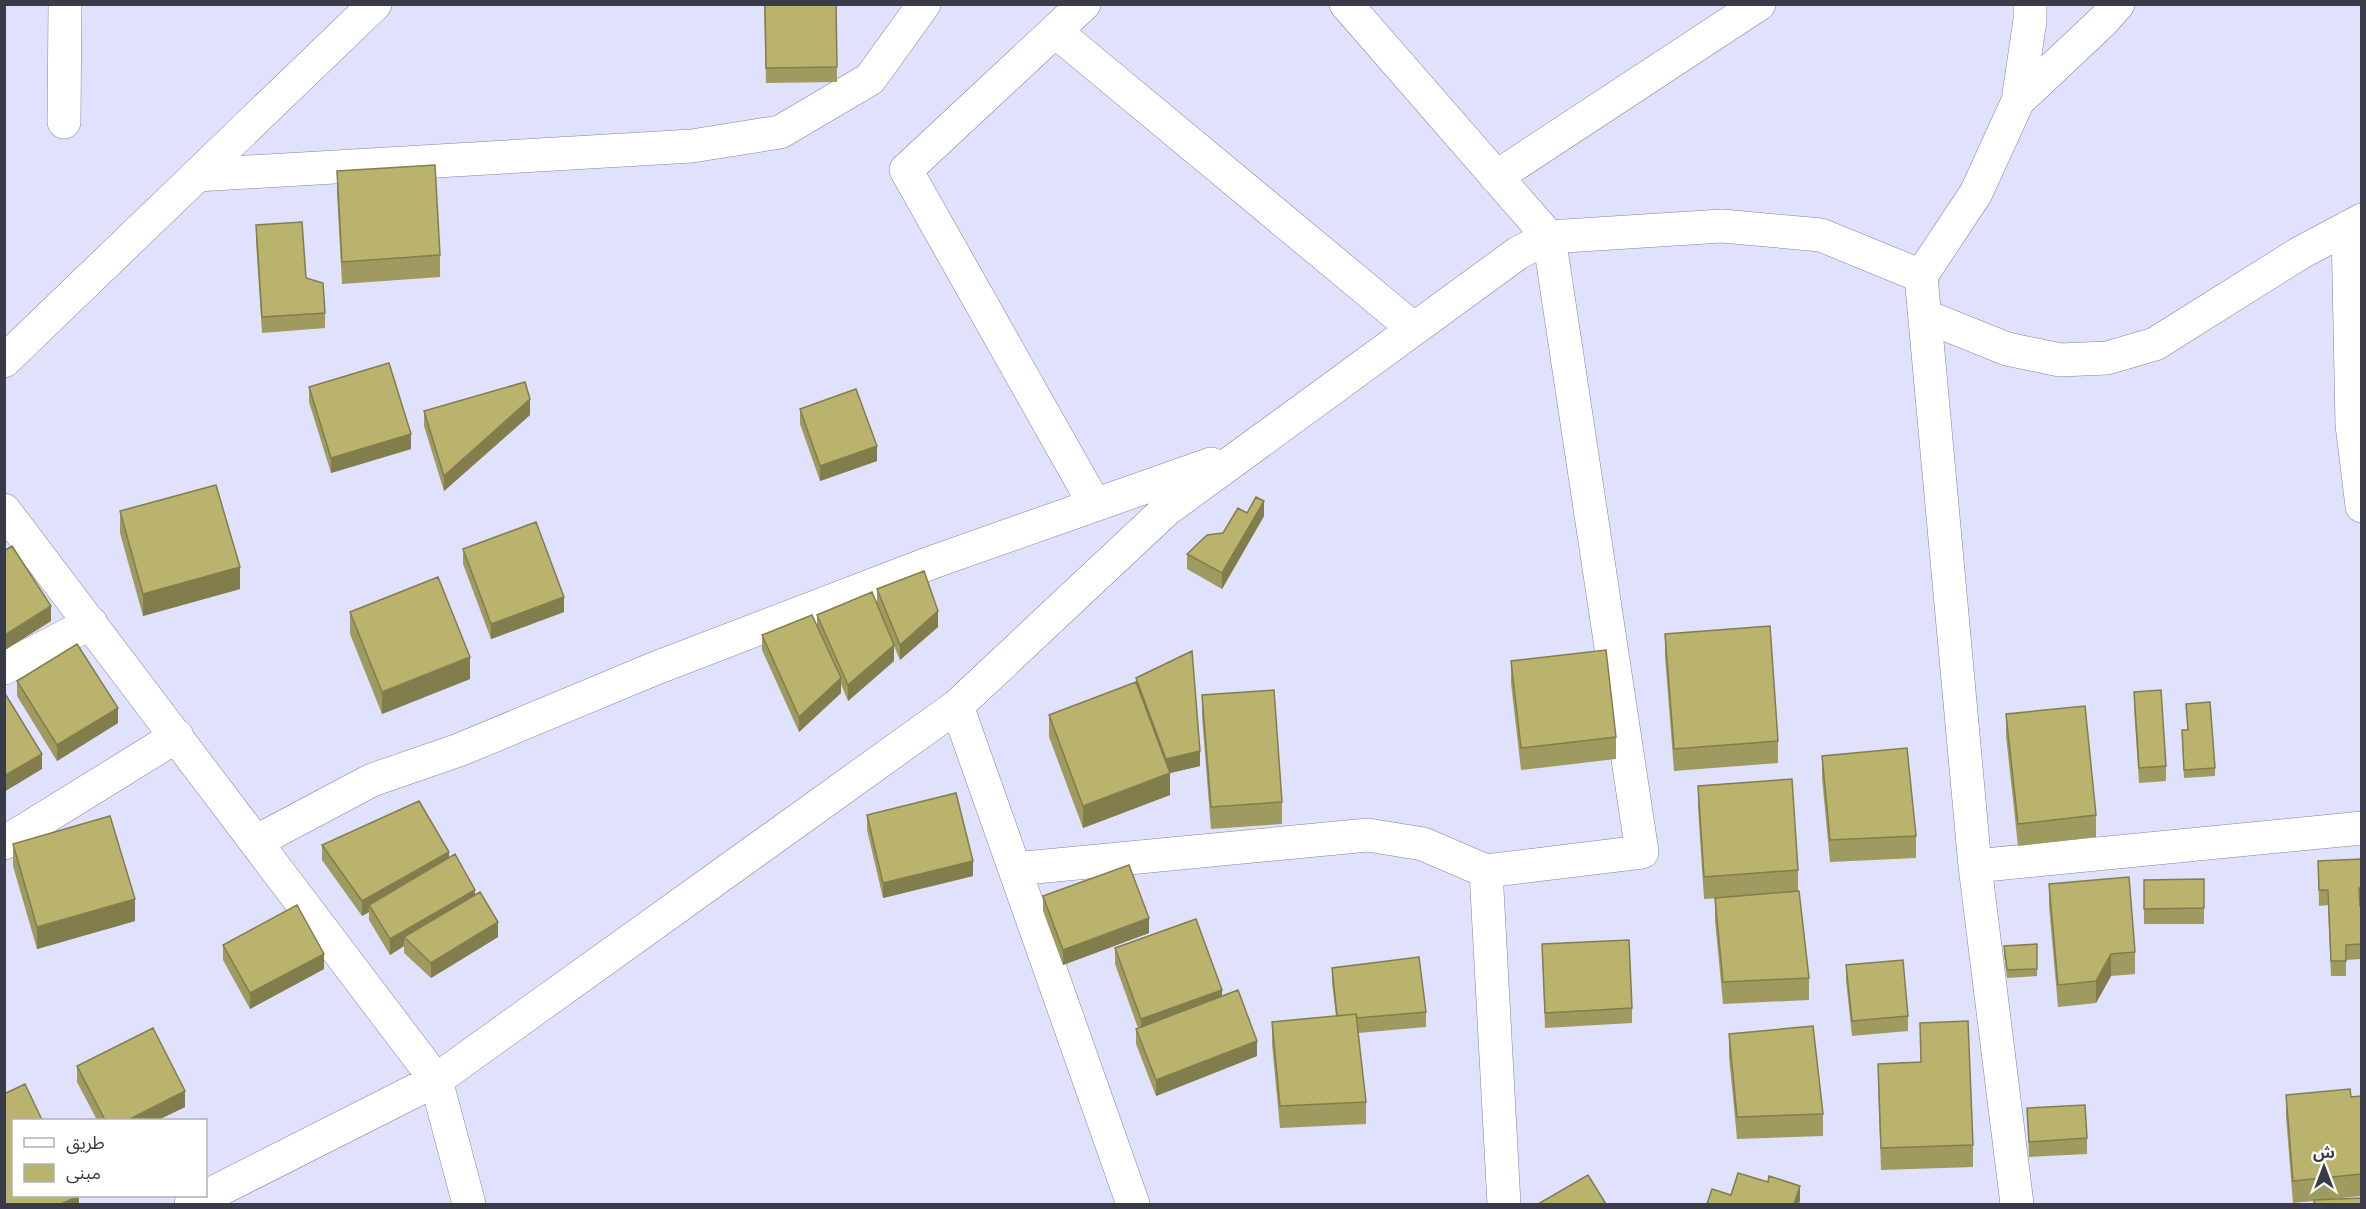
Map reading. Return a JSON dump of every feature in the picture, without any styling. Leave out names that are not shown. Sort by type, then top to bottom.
[{"type":"street","points":[[64,122],[65,4]]},
{"type":"street","points":[[4,361],[375,4]]},
{"type":"street","points":[[197,176],[692,147],[780,132],[870,79],[924,4]]},
{"type":"street","points":[[1084,4],[906,170],[1095,505]]},
{"type":"street","points":[[1015,869],[1368,835],[1423,844],[1486,871],[1642,852],[1550,237],[1346,4]]},
{"type":"street","points":[[1496,177],[1759,4]]},
{"type":"street","points":[[2017,1204],[1975,866],[1921,276],[1976,193],[2018,101],[2030,20],[2030,4]]},
{"type":"street","points":[[2018,101],[2118,4]]},
{"type":"street","points":[[1055,31],[1414,330]]},
{"type":"street","points":[[1925,316],[2007,349],[2060,360],[2107,358],[2155,344],[2300,254],[2355,223]]},
{"type":"street","points":[[2355,223],[2352,425],[2361,506]]},
{"type":"street","points":[[207,1196],[436,1080],[957,706],[1166,510],[1518,254],[1550,237],[1722,226],[1821,235],[1921,276]]},
{"type":"street","points":[[257,841],[372,780],[459,750],[656,668],[933,562],[1247,451]]},
{"type":"street","points":[[4,510],[436,1080],[469,1204]]},
{"type":"street","points":[[4,668],[91,623]]},
{"type":"street","points":[[957,706],[1133,1204]]},
{"type":"street","points":[[4,843],[177,736]]},
{"type":"street","points":[[1975,866],[2361,828]]},
{"type":"street","points":[[1486,871],[1504,1204]]},
{"type":"street","points":[[191,1204],[205,1197]]},
{"type":"building","points":[[765,4],[836,4],[837,67],[766,68]]},
{"type":"building","points":[[435,165],[440,255],[342,262],[337,171]]},
{"type":"building","points":[[302,222],[306,278],[323,283],[325,313],[262,317],[256,225]]},
{"type":"building","points":[[389,363],[411,434],[331,458],[309,387]]},
{"type":"building","points":[[525,382],[530,399],[444,476],[424,411]]},
{"type":"building","points":[[856,389],[877,446],[820,466],[800,409]]},
{"type":"building","points":[[216,485],[240,567],[143,594],[120,511]]},
{"type":"building","points":[[1256,497],[1264,501],[1222,573],[1187,554],[1207,535],[1223,533],[1238,508],[1247,513]]},
{"type":"building","points":[[536,522],[564,597],[491,624],[463,549]]},
{"type":"building","points":[[12,546],[51,606],[5,635],[4,551]]},
{"type":"building","points":[[924,571],[938,611],[900,645],[877,589]]},
{"type":"building","points":[[438,577],[470,657],[382,692],[350,612]]},
{"type":"building","points":[[872,592],[894,645],[848,685],[817,615]]},
{"type":"building","points":[[812,615],[841,678],[799,717],[762,635]]},
{"type":"building","points":[[1770,626],[1778,741],[1674,749],[1665,634]]},
{"type":"building","points":[[77,644],[118,708],[57,745],[17,681]]},
{"type":"building","points":[[1606,650],[1616,737],[1521,748],[1511,661]]},
{"type":"building","points":[[1192,651],[1200,751],[1166,759],[1136,678]]},
{"type":"building","points":[[1136,682],[1170,773],[1083,806],[1049,715]]},
{"type":"building","points":[[1274,690],[1282,802],[1211,807],[1202,695]]},
{"type":"building","points":[[2161,690],[2166,766],[2139,768],[2134,692]]},
{"type":"building","points":[[4,692],[42,754],[4,776]]},
{"type":"building","points":[[2210,702],[2215,768],[2184,770],[2182,730],[2188,730],[2186,704]]},
{"type":"building","points":[[2085,706],[2096,815],[2018,824],[2006,714]]},
{"type":"building","points":[[1907,748],[1916,836],[1830,840],[1822,756]]},
{"type":"building","points":[[1792,779],[1798,870],[1704,877],[1698,786]]},
{"type":"building","points":[[956,793],[973,861],[883,883],[867,815]]},
{"type":"building","points":[[419,801],[449,852],[362,901],[322,845]]},
{"type":"building","points":[[110,816],[135,899],[37,927],[13,844]]},
{"type":"building","points":[[455,854],[475,890],[390,939],[369,905]]},
{"type":"building","points":[[2361,859],[2361,888],[2359,888],[2361,944],[2346,945],[2346,961],[2331,961],[2328,890],[2319,890],[2318,861]]},
{"type":"building","points":[[1129,865],[1149,918],[1063,950],[1043,896]]},
{"type":"building","points":[[2129,877],[2135,952],[2111,954],[2096,981],[2058,985],[2049,884]]},
{"type":"building","points":[[2204,879],[2204,908],[2144,909],[2144,880]]},
{"type":"building","points":[[1799,891],[1809,978],[1723,982],[1715,898]]},
{"type":"building","points":[[480,892],[498,922],[431,963],[404,937]]},
{"type":"building","points":[[297,905],[324,954],[250,993],[223,945]]},
{"type":"building","points":[[1196,919],[1222,990],[1141,1019],[1115,948]]},
{"type":"building","points":[[1629,940],[1632,1008],[1545,1013],[1542,944]]},
{"type":"building","points":[[2037,944],[2037,969],[2007,970],[2004,946]]},
{"type":"building","points":[[1419,957],[1426,1012],[1357,1018],[1356,1014],[1337,1016],[1332,968]]},
{"type":"building","points":[[1903,960],[1908,1016],[1852,1021],[1846,965]]},
{"type":"building","points":[[1238,990],[1257,1041],[1156,1080],[1136,1029]]},
{"type":"building","points":[[1356,1014],[1366,1102],[1280,1106],[1272,1022]]},
{"type":"building","points":[[1968,1021],[1973,1145],[1881,1148],[1878,1064],[1921,1062],[1920,1023]]},
{"type":"building","points":[[1813,1026],[1823,1114],[1737,1117],[1729,1034]]},
{"type":"building","points":[[153,1028],[185,1091],[130,1119],[104,1119],[77,1066]]},
{"type":"building","points":[[25,1084],[42,1119],[12,1119],[12,1197],[77,1197],[61,1204],[4,1204],[4,1094]]},
{"type":"building","points":[[2350,1089],[2351,1097],[2361,1096],[2361,1174],[2293,1181],[2286,1095]]},
{"type":"building","points":[[2085,1105],[2087,1138],[2029,1142],[2027,1108]]},
{"type":"building","points":[[1738,1173],[1768,1182],[1769,1176],[1800,1186],[1794,1204],[1707,1204],[1712,1189],[1731,1195]]},
{"type":"building","points":[[1588,1175],[1606,1204],[1538,1204]]},
{"type":"building","points":[[2361,1198],[2361,1204],[2314,1204],[2314,1200]]}]
